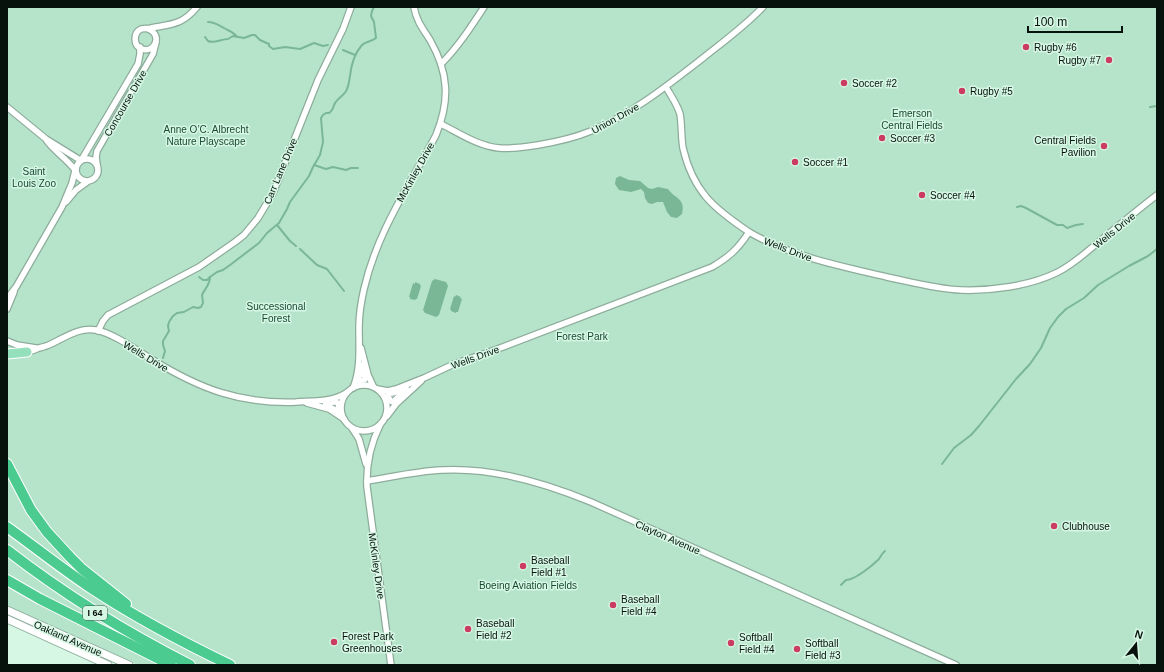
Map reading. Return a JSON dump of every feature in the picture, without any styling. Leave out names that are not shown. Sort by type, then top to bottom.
[{"type":"highway","points":[[7,464],[31,510],[47,532],[74,561],[123,601],[140,618]]},
{"type":"highway","name":"I 64","points":[[7,527],[91,588],[140,618],[230,665]]},
{"type":"highway","name":"I 64","points":[[7,550],[70,596],[107,620],[152,646],[190,665]]},
{"type":"highway","points":[[7,580],[40,599],[171,665]]},
{"type":"main road","points":[[7,354],[27,352]]},
{"type":"street","points":[[148,29],[152,30],[155,34],[156,42],[151,48],[146,49],[140,47],[135,38],[136,34],[142,29],[176,24],[186,18],[197,7]]},
{"type":"street","name":"Carr Lane Drive","points":[[98,331],[103,321],[108,316],[184,276],[226,249],[244,235],[258,218],[273,193],[318,80],[352,7]]},
{"type":"street","name":"McKinley Drive","points":[[353,388],[358,372],[360,340],[359,320],[362,300],[373,255],[385,228],[429,147],[444,112],[446,94],[441,64],[419,23],[414,7]]},
{"type":"street","points":[[441,64],[463,40],[484,7]]},
{"type":"street","name":"Union Drive","points":[[440,124],[473,140],[492,147],[513,148],[551,143],[590,132],[606,125],[666,87],[735,33],[763,7]]},
{"type":"street","name":"Concourse Drive","points":[[97,165],[96,157],[98,151],[153,54],[156,42]]},
{"type":"street","name":"Concourse Drive","points":[[81,160],[138,64],[140,47]]},
{"type":"street","points":[[666,87],[680,114],[683,146],[689,168],[694,178],[710,202],[725,216],[749,232]]},
{"type":"street","points":[[7,107],[46,139],[81,160]]},
{"type":"street","points":[[46,139],[54,150],[70,164],[79,179],[87,182]]},
{"type":"street","points":[[7,299],[16,287],[62,207],[72,183],[77,164],[86,158],[91,159],[97,165],[98,170],[96,176],[76,190],[62,207]]},
{"type":"street","name":"Wells Drive","points":[[375,387],[388,391],[392,390],[424,378],[454,364],[495,350],[712,267],[732,254],[749,232],[784,249],[814,259],[850,268],[937,287],[962,290],[990,289],[1042,279],[1058,272],[1076,261],[1157,195]]},
{"type":"street","points":[[7,309],[16,287]]},
{"type":"street","name":"Wells Drive","points":[[7,349],[27,352],[51,344],[74,332],[87,330],[98,331],[116,338],[182,377],[212,390],[230,395],[259,401],[301,402],[330,400],[338,398],[346,393]]},
{"type":"street","name":"McKinley Drive","points":[[360,340],[368,375],[375,387]]},
{"type":"street","name":"Wells Drive","points":[[7,341],[17,345],[39,348]]},
{"type":"street","name":"Wells Drive","points":[[382,422],[396,404],[424,378]]},
{"type":"street","points":[[359,385],[375,387],[383,395],[387,403],[387,411],[382,422],[372,429],[364,430],[350,426],[344,419],[341,406],[346,393],[359,385]]},
{"type":"street","name":"Wells Drive","points":[[301,402],[333,411],[344,419]]},
{"type":"street","name":"McKinley Drive","points":[[366,468],[371,445],[382,422]]},
{"type":"street","name":"McKinley Drive","points":[[350,426],[359,439],[366,468],[369,510],[391,665]]},
{"type":"street","name":"Clayton Avenue","points":[[366,481],[413,473],[456,469],[487,472],[524,479],[549,486],[591,502],[956,665]]},
{"type":"street","name":"Oakland Avenue","points":[[7,610],[120,663],[129,665]]},
{"type":"street","name":"Oakland Avenue","points":[[7,619],[107,665]]},
{"type":"street","points":[[107,665],[110,657]]},
{"type":"green space","name":"Forest Park","points":[[7,7],[1157,7],[1157,665],[138,665],[7,607]]},
{"type":"shaded area","points":[[620,176],[629,180],[640,181],[648,188],[652,189],[658,187],[668,189],[681,202],[683,209],[682,214],[677,218],[671,217],[663,202],[652,204],[648,203],[644,192],[641,189],[631,192],[619,190],[615,184],[616,178]]},
{"type":"shaded area","points":[[435,279],[446,282],[448,286],[439,315],[436,317],[425,313],[423,310],[432,281]]},
{"type":"shaded area","points":[[415,282],[421,286],[417,299],[415,300],[410,299],[409,297],[413,283],[415,284]]},
{"type":"shaded area","points":[[456,295],[462,299],[458,312],[456,313],[450,309],[454,296],[455,297]]},
{"type":"waterway","points":[[163,358],[165,351],[163,341],[169,331],[169,322],[173,316],[193,307],[201,307],[203,303],[202,295],[210,280],[210,277],[223,270],[259,243],[267,233],[279,223],[290,202],[309,176],[320,155],[323,142],[321,118],[323,115],[331,111],[335,103],[346,91],[349,84],[352,64],[360,48],[364,44],[376,38],[374,22],[371,16],[374,7]]},
{"type":"waterway","points":[[208,22],[218,25],[233,33],[237,37]]},
{"type":"waterway","points":[[205,37],[208,41],[213,42],[228,39],[233,36],[244,38],[255,35],[260,40],[269,44],[269,46],[273,49],[285,47],[300,49],[314,43],[323,46],[328,45]]},
{"type":"waterway","points":[[343,50],[355,55]]},
{"type":"waterway","points":[[1150,107],[1157,106]]},
{"type":"waterway","points":[[314,165],[326,169],[333,167],[346,170],[358,168]]},
{"type":"waterway","points":[[1017,207],[1021,206],[1026,208],[1057,225],[1063,225],[1067,228],[1083,224]]},
{"type":"waterway","points":[[277,225],[296,246]]},
{"type":"waterway","points":[[300,249],[317,265],[327,269],[344,291]]},
{"type":"waterway","points":[[942,464],[954,448],[971,435],[979,426],[1016,379],[1030,364],[1041,348],[1050,328],[1058,317],[1066,309],[1084,298],[1098,285],[1148,256],[1157,249]]},
{"type":"waterway","points":[[199,277],[203,280],[207,280],[210,277]]},
{"type":"waterway","points":[[841,585],[846,580],[859,575],[879,559],[885,551]]},
{"type":"place","name":"Rugby #6","points":[[1026,47]]},
{"type":"place","name":"Rugby #7","points":[[1109,60]]},
{"type":"place","name":"Soccer #2","points":[[844,83]]},
{"type":"place","name":"Rugby #5","points":[[962,91]]},
{"type":"place","name":"Soccer #3","points":[[882,138]]},
{"type":"place","name":"Central Fields Pavilion","points":[[1104,146]]},
{"type":"place","name":"Soccer #1","points":[[795,162]]},
{"type":"place","name":"Soccer #4","points":[[922,195]]},
{"type":"place","name":"Clubhouse","points":[[1054,526]]},
{"type":"place","name":"Baseball Field #1","points":[[523,566]]},
{"type":"place","name":"Baseball Field #4","points":[[613,605]]},
{"type":"place","name":"Baseball Field #2","points":[[468,629]]},
{"type":"place","name":"Forest Park Greenhouses","points":[[334,642]]},
{"type":"place","name":"Softball Field #4","points":[[731,643]]},
{"type":"place","name":"Softball Field #3","points":[[797,649]]},
{"type":"park label","name":"Emerson Central Fields","points":[[912,118]]},
{"type":"park label","name":"Anne O’C. Albrecht Nature Playscape","points":[[206,134]]},
{"type":"park label","name":"Saint Louis Zoo","points":[[34,176]]},
{"type":"park label","name":"Successional Forest","points":[[276,312]]},
{"type":"park label","name":"Boeing Aviation Fields","points":[[528,585]]}]
